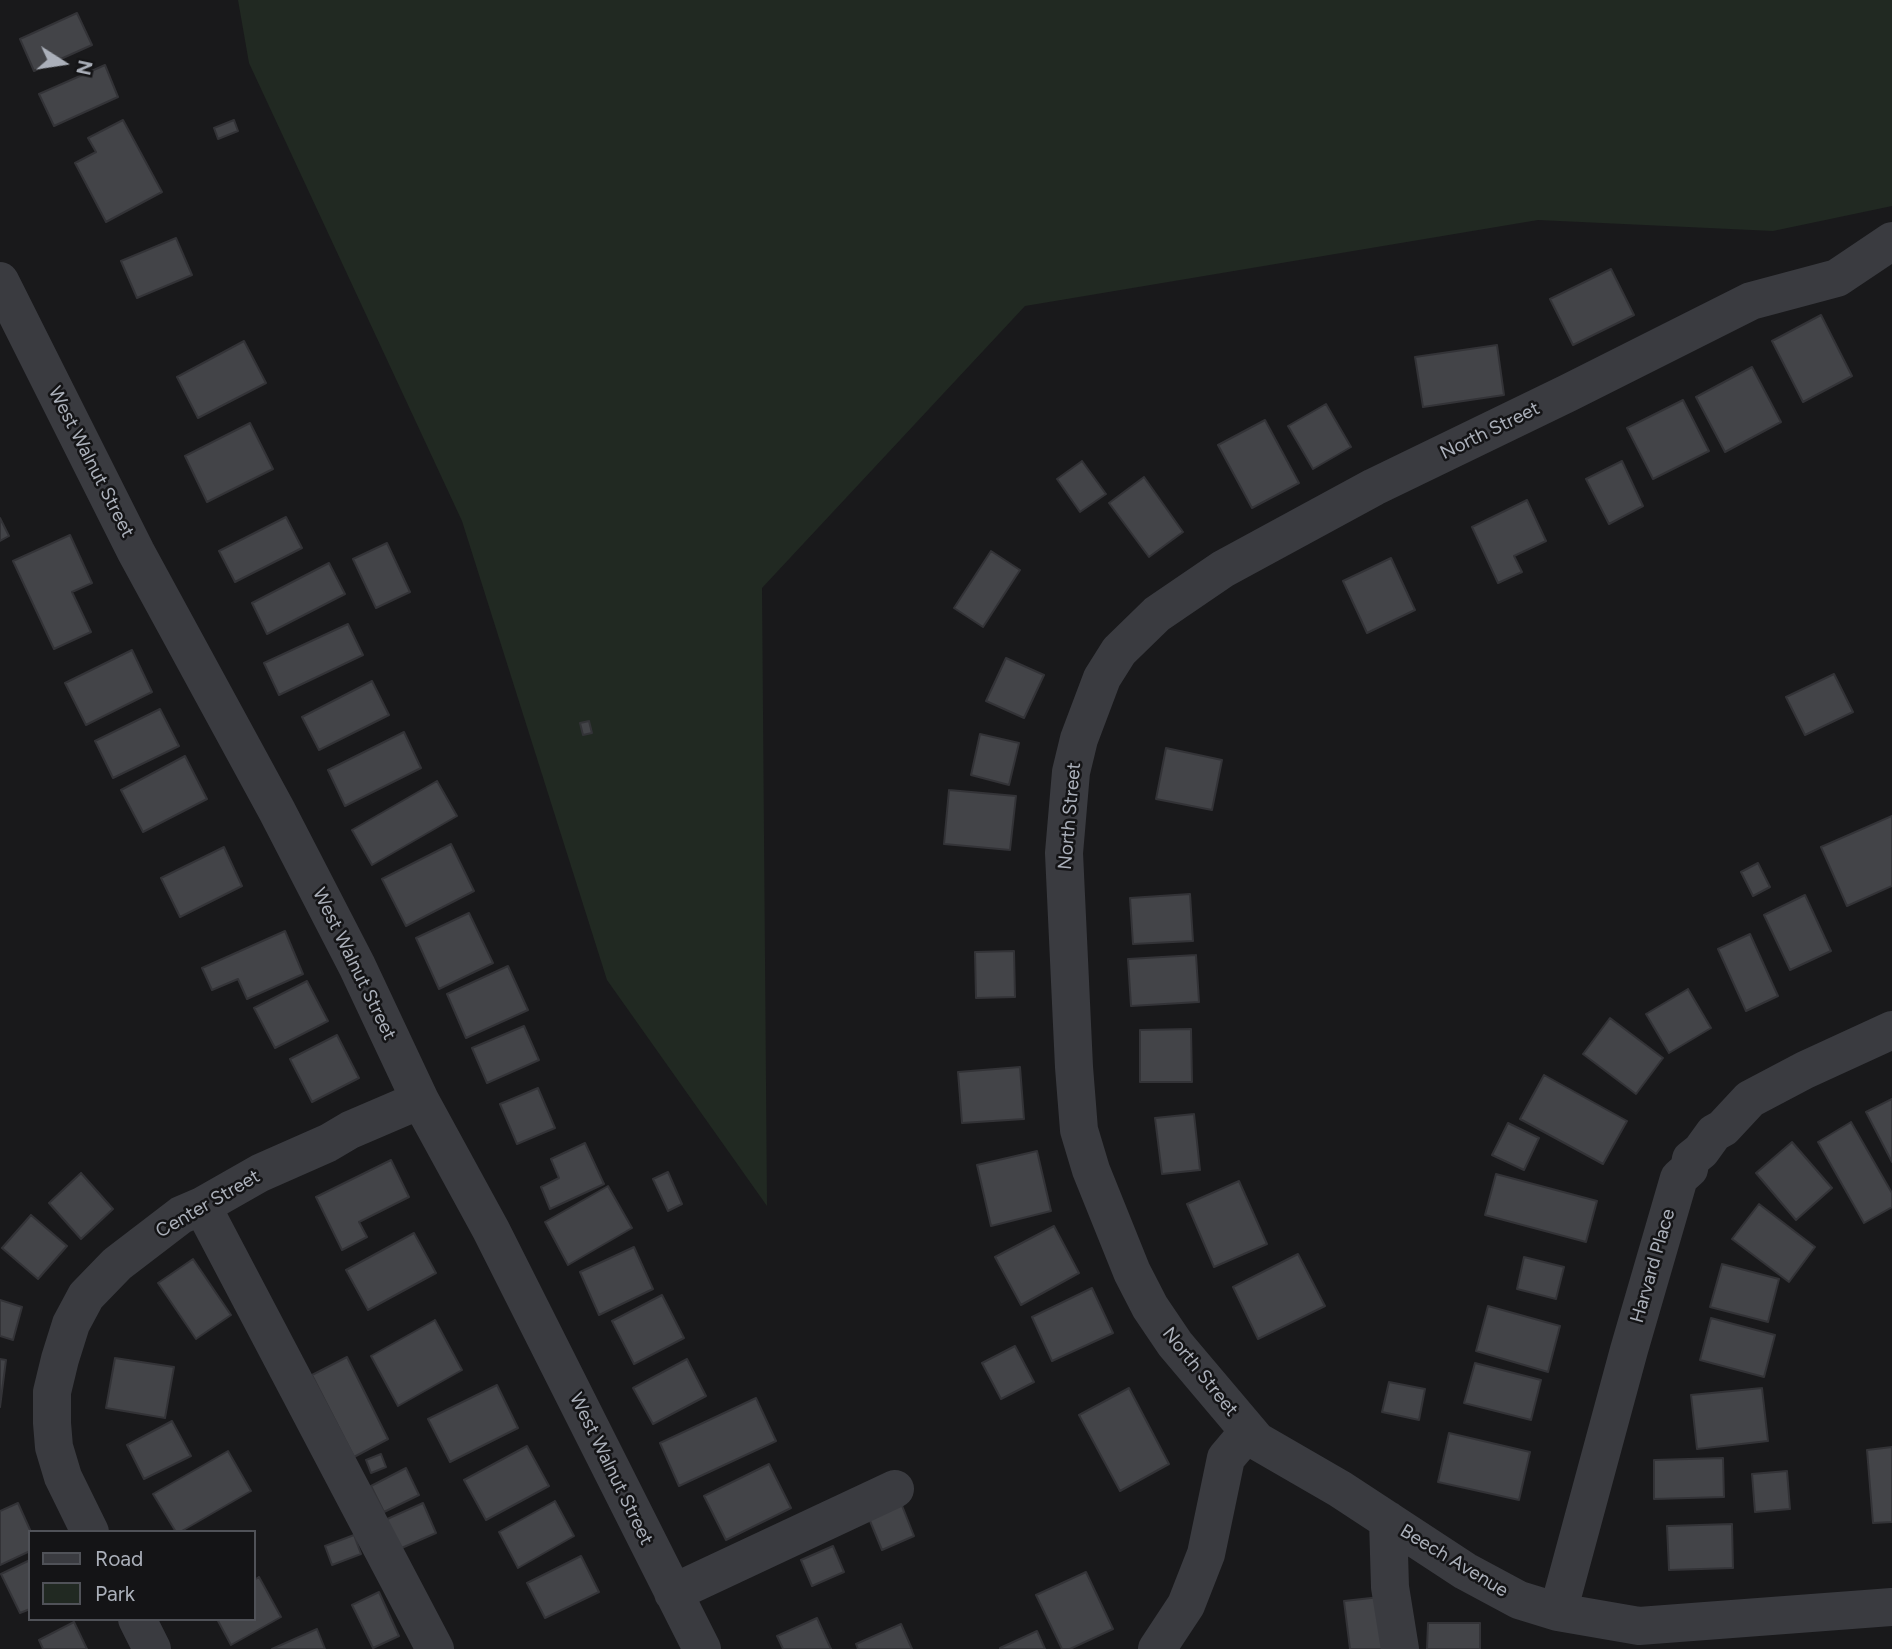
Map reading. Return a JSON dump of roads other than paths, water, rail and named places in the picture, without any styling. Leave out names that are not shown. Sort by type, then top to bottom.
[{"type":"street","name":"North Street","points":[[1157,1649],[1186,1605],[1206,1554],[1226,1458],[1248,1432],[1175,1344],[1150,1307],[1132,1272],[1091,1170],[1079,1130],[1064,853],[1071,772],[1079,739],[1102,678],[1119,650],[1143,625],[1223,569],[1374,487],[1752,301],[1837,278],[1892,241]]},
{"type":"street","name":"West Walnut Street","points":[[0,282],[136,552],[351,954],[420,1100],[491,1230],[702,1649]]},
{"type":"street","name":"Harvard Place","points":[[1558,1612],[1679,1178],[1689,1169],[1691,1159],[1701,1151],[1714,1133],[1723,1128],[1750,1099],[1892,1030]]},
{"type":"street","name":"Center Street","points":[[89,1530],[63,1477],[54,1447],[52,1392],[71,1324],[86,1296],[104,1275],[169,1223],[260,1173],[420,1100]]},
{"type":"street","points":[[202,1206],[435,1649]]},
{"type":"street","name":"Beech Avenue","points":[[1248,1432],[1257,1441],[1486,1583],[1519,1600],[1558,1612],[1639,1626],[1892,1607]]},
{"type":"street","points":[[673,1593],[895,1489]]},
{"type":"street","points":[[1388,1520],[1391,1587],[1400,1649]]},
{"type":"street","points":[[138,1621],[152,1649]]}]
